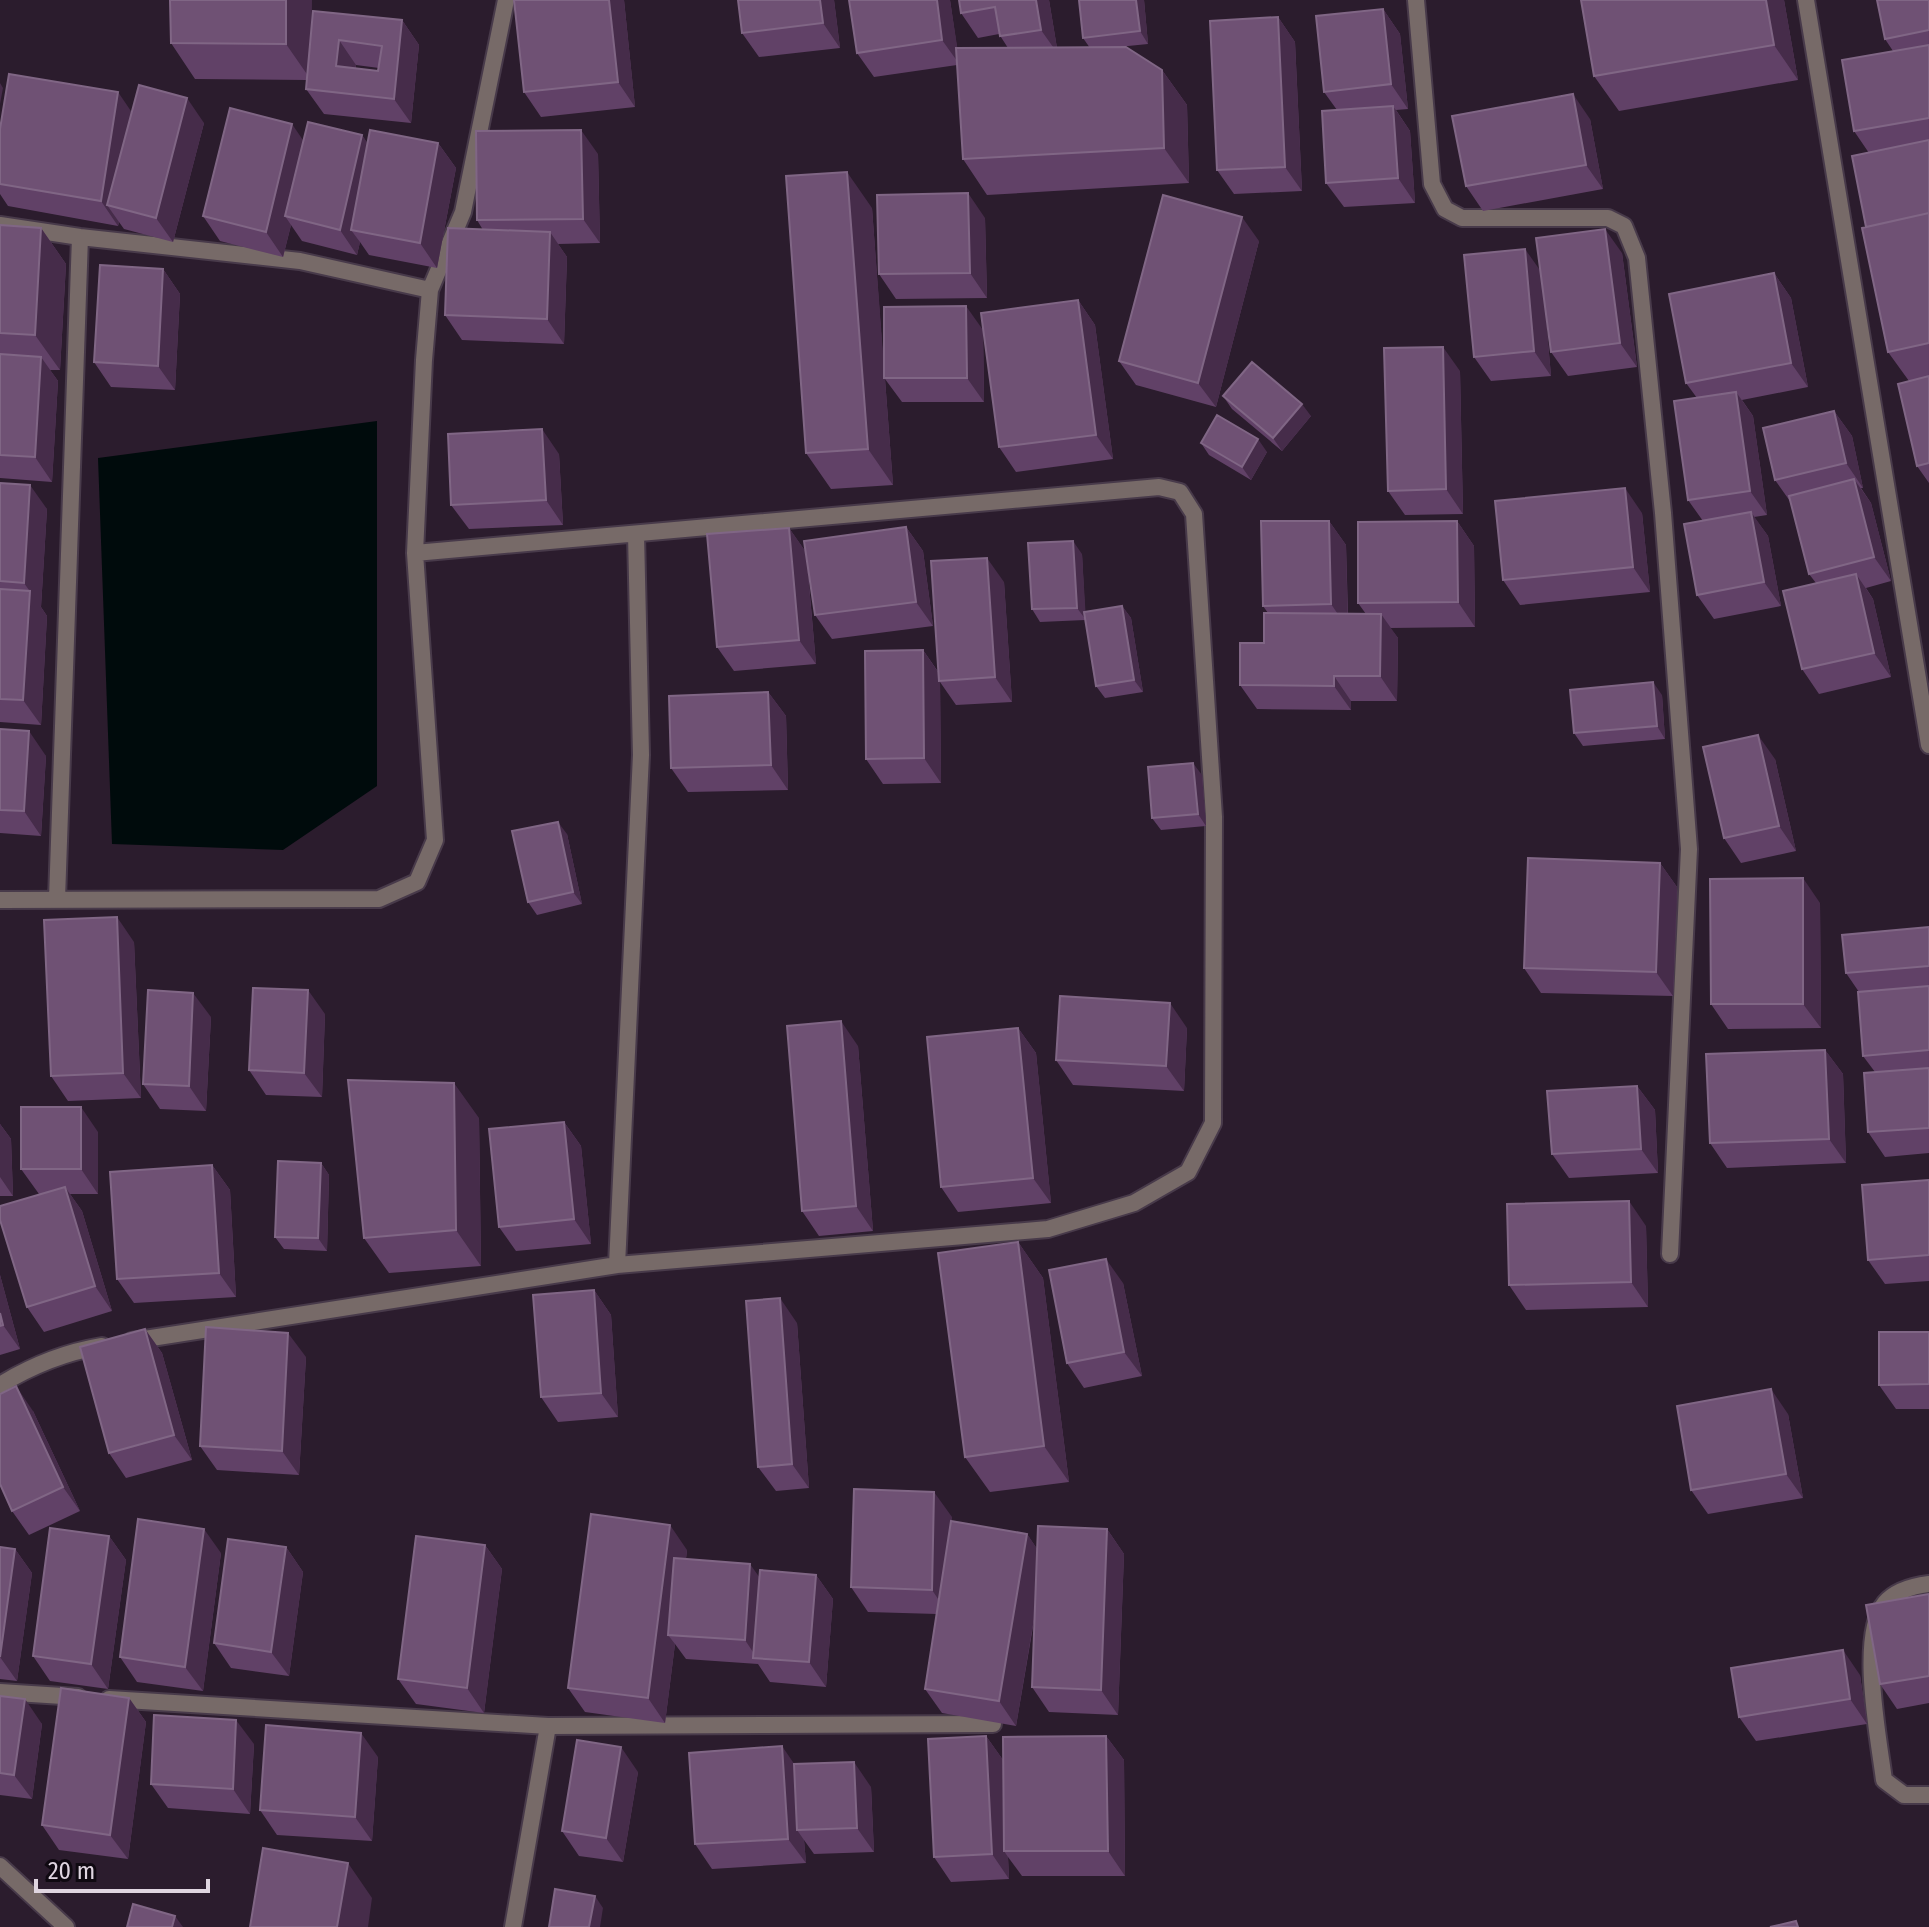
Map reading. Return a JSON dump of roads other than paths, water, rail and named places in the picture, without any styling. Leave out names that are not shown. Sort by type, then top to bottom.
[{"type":"street","points":[[0,900],[379,899],[417,882],[435,840],[415,553],[430,290],[463,212],[506,0]]},
{"type":"street","points":[[1416,0],[1432,184],[1445,209],[1462,218],[1608,218],[1624,226],[1637,258],[1663,513],[1689,849],[1670,1254]]},
{"type":"street","points":[[1806,0],[1929,745]]},
{"type":"street","points":[[0,225],[300,261],[430,290]]},
{"type":"street","points":[[57,899],[80,237]]},
{"type":"street","points":[[0,1385],[21,1372],[80,1349],[617,1265],[1048,1229],[1134,1203],[1188,1172],[1213,1123],[1214,817],[1194,514],[1180,492],[1159,487],[415,553]]},
{"type":"street","points":[[617,1265],[641,755],[636,534]]},
{"type":"street","points":[[1929,1584],[1908,1586],[1885,1603],[1874,1626],[1871,1686],[1884,1780],[1904,1795],[1929,1795]]},
{"type":"street","points":[[0,1692],[548,1726],[993,1724]]},
{"type":"street","points":[[513,1927],[548,1726]]},
{"type":"street","points":[[0,1866],[66,1927]]}]
